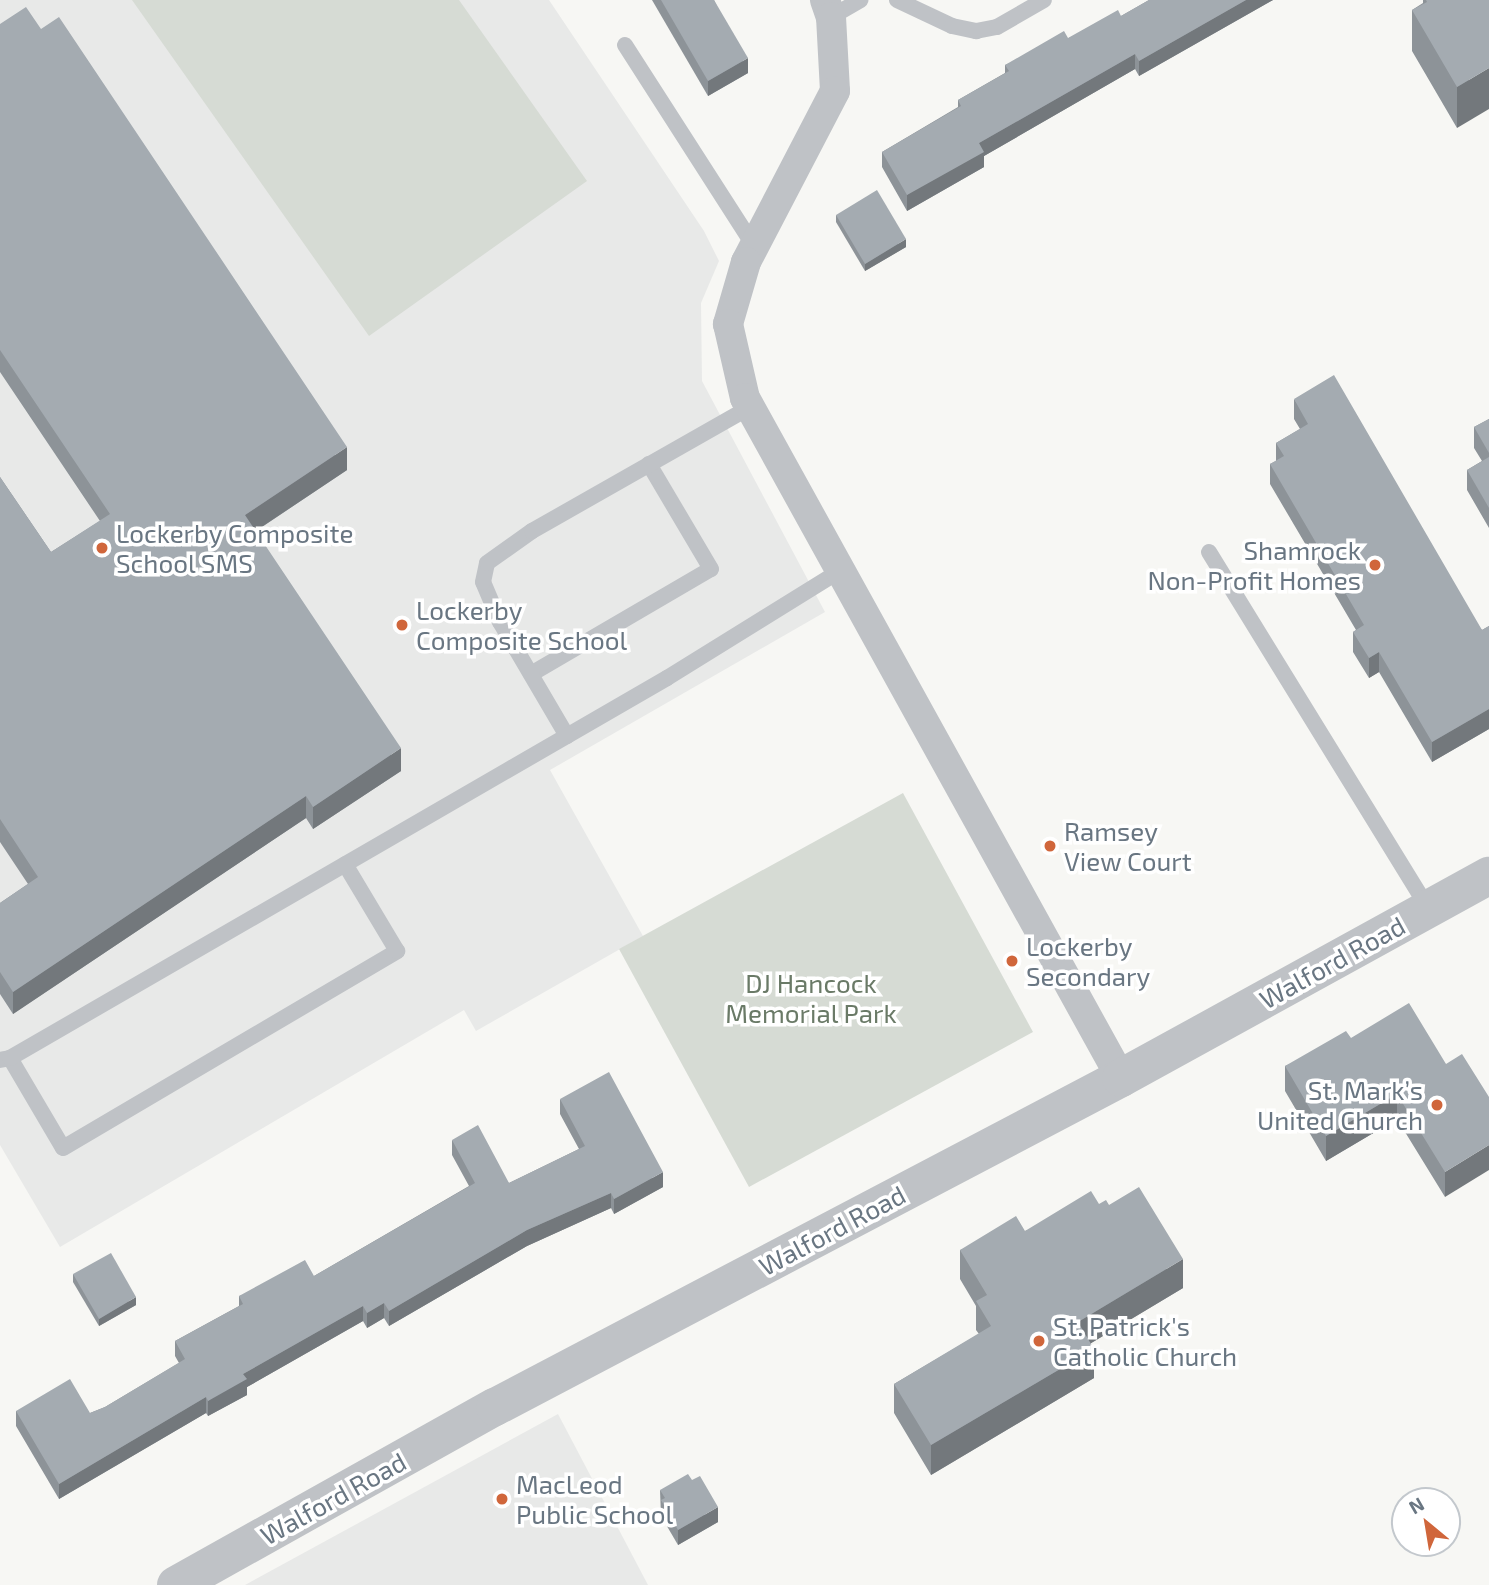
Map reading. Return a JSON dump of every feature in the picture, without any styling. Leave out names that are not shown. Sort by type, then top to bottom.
[{"type":"street","points":[[828,8],[835,91],[754,246],[728,324],[750,407],[1121,1078]]},
{"type":"street","name":"Walford Road","points":[[176,1585],[495,1408],[1121,1078],[1489,876]]},
{"type":"lane","points":[[828,8],[860,0]]},
{"type":"lane","points":[[897,0],[952,26],[976,31],[997,27],[1044,0]]},
{"type":"lane","points":[[625,45],[754,246]]},
{"type":"lane","points":[[567,736],[500,622],[484,582],[487,563],[532,531],[750,407]]},
{"type":"lane","points":[[531,674],[711,569],[649,464]]},
{"type":"lane","points":[[1209,552],[1429,909]]},
{"type":"lane","points":[[345,864],[397,951],[63,1148],[5,1059],[567,736],[841,570]]},
{"type":"shaded area","name":"Lockerby Composite School","points":[[0,0],[549,0],[704,231],[719,261],[701,303],[702,381],[825,612],[550,770],[643,936],[476,1031],[464,1010],[60,1247],[0,1145]]},
{"type":"shaded area","name":"MacLeod Public School","points":[[558,1414],[648,1585],[245,1585]]},
{"type":"green space","points":[[132,0],[459,0],[587,181],[369,336]]},
{"type":"green space","name":"DJ Hancock Memorial Park","points":[[903,793],[1033,1032],[749,1187],[619,949]]},
{"type":"building","points":[[661,0],[714,0],[748,58],[708,81]]},
{"type":"building","points":[[1149,0],[1246,0],[1139,61],[1135,54],[979,143],[984,152],[907,195],[882,152],[961,106],[958,100],[1009,71],[1005,65],[1064,31],[1068,38],[1118,10],[1121,16]]},
{"type":"building","points":[[1426,0],[1489,0],[1489,68],[1457,87],[1412,10],[1427,2]]},
{"type":"building","points":[[26,7],[41,29],[59,17],[347,447],[245,515],[401,748],[313,807],[306,796],[13,992],[0,972],[0,903],[38,877],[0,819],[0,477],[51,552],[110,514],[0,350],[0,24]]},
{"type":"building","points":[[877,190],[906,239],[865,264],[836,215]]},
{"type":"building","name":"Shamrock Non-Profit Homes","points":[[1334,375],[1482,630],[1489,626],[1489,709],[1432,742],[1379,652],[1369,658],[1353,632],[1364,625],[1270,464],[1284,456],[1276,443],[1308,424],[1294,399]]},
{"type":"building","points":[[1489,419],[1489,453],[1474,427]]},
{"type":"building","points":[[1489,457],[1489,508],[1467,470]]},
{"type":"building","points":[[1409,1003],[1446,1064],[1462,1054],[1489,1097],[1489,1145],[1445,1172],[1397,1094],[1326,1136],[1285,1066],[1346,1031],[1351,1038]]},
{"type":"building","points":[[609,1072],[663,1172],[614,1199],[611,1193],[527,1230],[389,1311],[384,1303],[367,1313],[363,1306],[243,1374],[247,1379],[208,1401],[206,1397],[59,1484],[16,1411],[70,1379],[90,1413],[105,1407],[185,1359],[175,1341],[243,1304],[239,1296],[305,1260],[314,1276],[475,1183],[452,1140],[478,1125],[509,1183],[585,1146],[560,1099]]},
{"type":"building","name":"St. Patrick's Catholic Church","points":[[1139,1187],[1183,1259],[1078,1322],[1094,1349],[931,1445],[894,1384],[991,1326],[976,1301],[987,1295],[960,1250],[1016,1216],[1025,1231],[1091,1191],[1099,1204],[1106,1200],[1109,1205]]},
{"type":"building","points":[[111,1253],[136,1297],[99,1319],[73,1274]]},
{"type":"building","points":[[688,1474],[692,1480],[700,1476],[718,1507],[678,1530],[661,1500],[665,1498],[660,1490]]},
{"type":"place","name":"Lockerby Composite School SMS","points":[[102,548]]},
{"type":"place","name":"Shamrock Non-Profit Homes","points":[[1375,565]]},
{"type":"place","name":"Lockerby Composite School","points":[[402,625]]},
{"type":"place","name":"Ramsey View Court","points":[[1050,846]]},
{"type":"place","name":"Lockerby Secondary","points":[[1012,961]]},
{"type":"place","name":"St. Mark’s United Church","points":[[1437,1105]]},
{"type":"place","name":"St. Patrick's Catholic Church","points":[[1039,1341]]},
{"type":"place","name":"MacLeod Public School","points":[[502,1499]]}]
